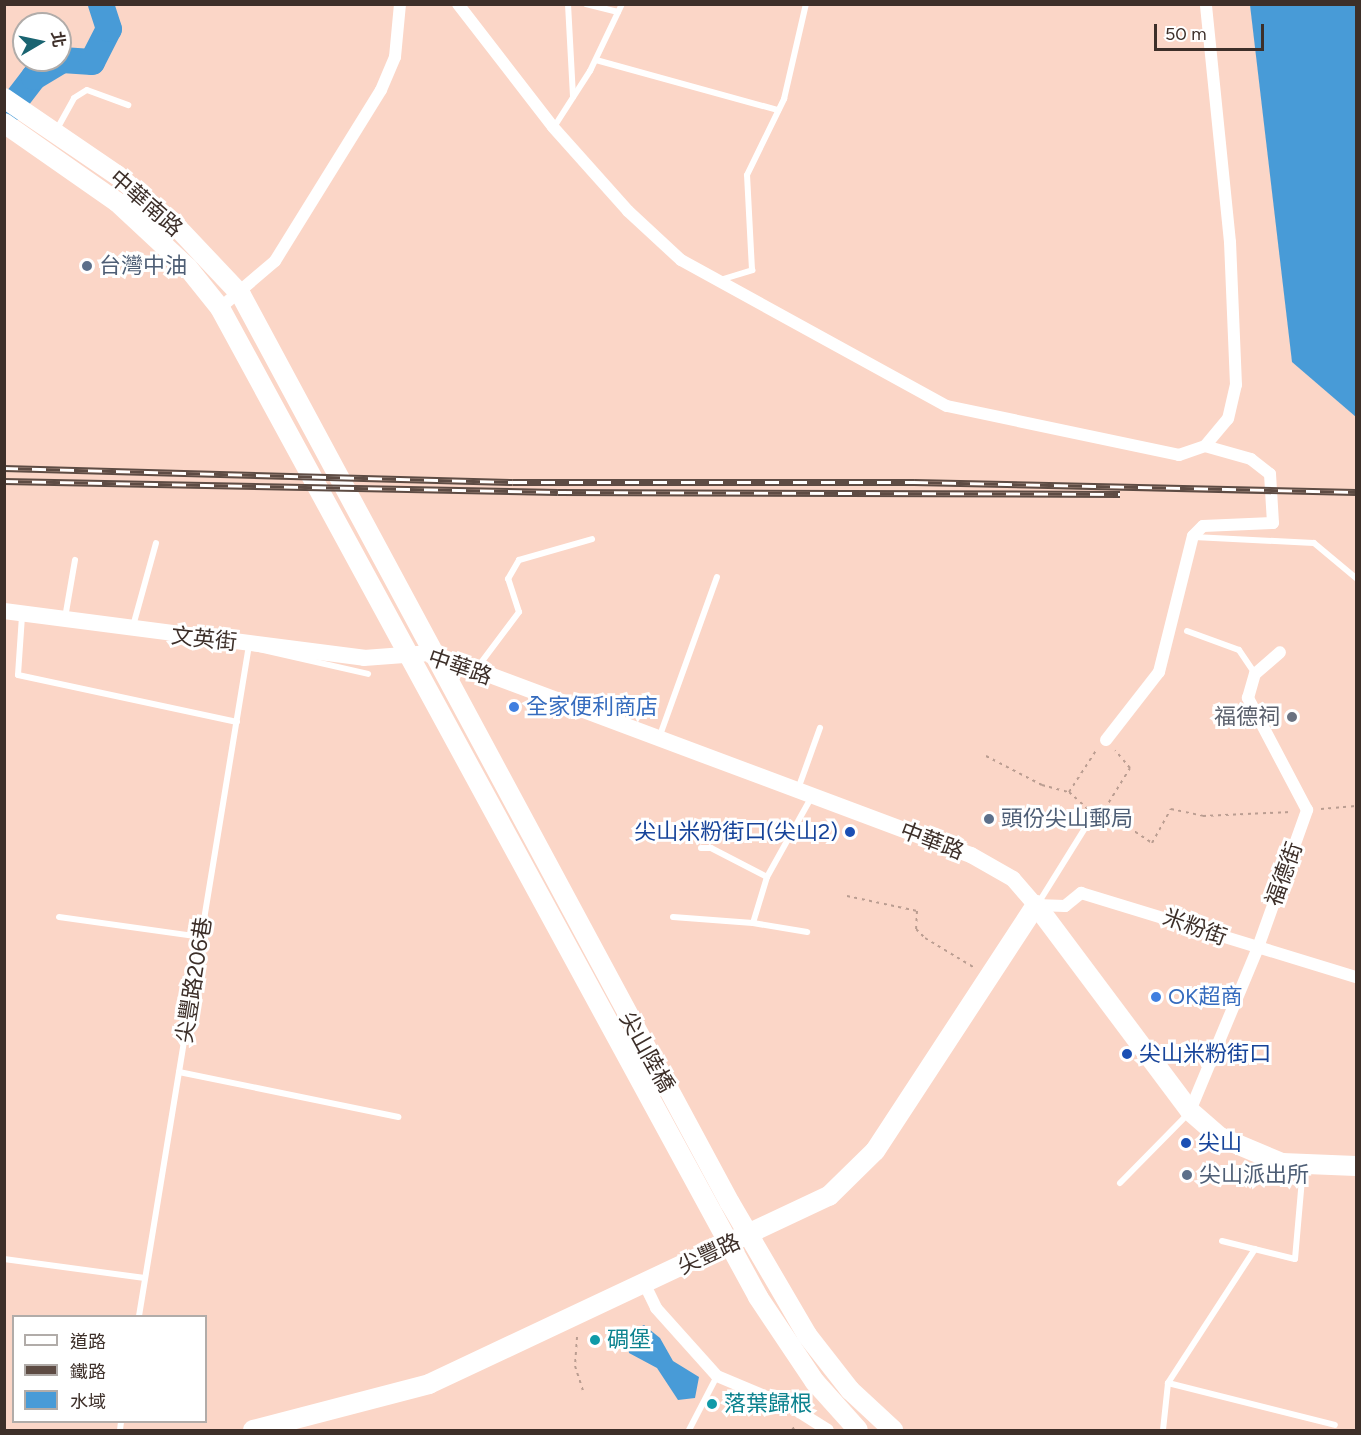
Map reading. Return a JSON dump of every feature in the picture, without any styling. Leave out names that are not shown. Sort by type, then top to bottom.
[{"type":"main road","name":"中華南路","points":[[4,98],[76,146],[147,201],[241,295],[327,452],[431,653]]},
{"type":"main road","name":"中華南路","points":[[4,123],[134,217],[220,308],[302,453],[404,654]]},
{"type":"main road","points":[[65,165],[76,146]]},
{"type":"main road","points":[[134,217],[147,201]]},
{"type":"main road","name":"尖山陸橋","points":[[431,653],[807,1335],[850,1390],[893,1431]]},
{"type":"main road","name":"尖山陸橋","points":[[404,654],[758,1297],[815,1382],[852,1430]]},
{"type":"main road","name":"尖豐路","points":[[253,1431],[429,1384],[830,1196],[857,1173],[1036,905]]},
{"type":"main road","name":"中華路","points":[[1036,905],[1190,1111],[1220,1137],[1251,1154],[1303,1164],[1356,1166]]},
{"type":"street","points":[[220,308],[241,295],[274,261],[381,90],[395,57],[400,4]]},
{"type":"street","points":[[458,4],[554,128],[628,211],[681,260],[947,406],[1143,450],[1179,455],[1205,446],[1228,419],[1236,385],[1230,242],[1206,4]]},
{"type":"street","points":[[1106,740],[1159,672],[1193,537],[1203,526],[1273,523],[1270,474],[1251,459],[1205,446]]},
{"type":"street","name":"文英街","points":[[4,611],[132,631],[364,658],[404,654]]},
{"type":"street","points":[[1280,652],[1255,674],[1250,711],[1291,773],[1307,810]]},
{"type":"street","name":"中華路","points":[[404,654],[431,653],[658,740],[971,855],[1013,879],[1036,905]]},
{"type":"street","name":"福德街","points":[[1190,1111],[1257,950],[1307,810]]},
{"type":"street","name":"米粉街","points":[[1036,905],[1065,906],[1081,893],[1172,917],[1257,950],[1356,977]]},
{"type":"street","points":[[644,1283],[656,1308],[717,1376],[793,1408],[828,1431]]},
{"type":"lane","points":[[568,4],[573,97]]},
{"type":"lane","points":[[586,4],[618,12]]},
{"type":"lane","points":[[554,128],[596,60],[622,4]]},
{"type":"lane","points":[[716,281],[752,270],[747,175],[778,110],[806,4]]},
{"type":"lane","points":[[596,60],[778,110]]},
{"type":"lane","points":[[48,127],[74,98],[87,90],[128,105]]},
{"type":"lane","points":[[1193,537],[1314,543],[1356,578]]},
{"type":"lane","points":[[475,671],[519,612],[508,579],[519,560],[592,539]]},
{"type":"lane","points":[[132,631],[156,543]]},
{"type":"lane","points":[[64,621],[75,560]]},
{"type":"lane","points":[[658,740],[717,577]]},
{"type":"lane","points":[[22,613],[18,675],[237,722]]},
{"type":"lane","points":[[1187,631],[1239,650],[1255,674]]},
{"type":"lane","points":[[250,644],[258,652],[368,674]]},
{"type":"lane","name":"尖豐路206巷","points":[[139,1315],[250,644]]},
{"type":"lane","points":[[753,923],[766,877],[805,793],[820,728]]},
{"type":"lane","points":[[1036,905],[1092,817]]},
{"type":"lane","points":[[701,848],[711,848],[766,877]]},
{"type":"lane","points":[[59,917],[201,937]]},
{"type":"lane","points":[[673,917],[753,923],[807,932]]},
{"type":"lane","points":[[179,1072],[398,1117]]},
{"type":"lane","points":[[1120,1183],[1190,1111]]},
{"type":"lane","points":[[1222,1241],[1295,1259],[1303,1164]]},
{"type":"lane","points":[[1163,1431],[1168,1383],[1255,1249]]},
{"type":"lane","points":[[4,1259],[145,1278]]},
{"type":"lane","points":[[689,1431],[717,1376]]},
{"type":"lane","points":[[1168,1383],[1335,1425]]},
{"type":"path","points":[[986,756],[1042,785],[1069,792],[1092,817],[1098,820],[1130,768],[1106,740],[1084,764],[1069,792]]},
{"type":"path","points":[[1104,811],[1152,843],[1171,809],[1251,817],[1356,806]]},
{"type":"path","points":[[847,896],[917,911],[916,929],[925,938],[989,977]]},
{"type":"path","points":[[577,1337],[575,1366],[584,1393]]},
{"type":"water","points":[[1250,5],[1356,5],[1356,417],[1292,362]]},
{"type":"water","points":[[644,1325],[660,1338],[673,1361],[699,1377],[695,1398],[678,1400],[657,1368],[629,1353],[626,1334]]},
{"type":"waterway","points":[[4,116],[34,77],[62,60],[92,62],[109,29],[101,4]]},
{"type":"railway","points":[[4,468],[513,482],[914,482],[1356,492]]},
{"type":"railway","points":[[4,481],[558,492],[1120,494]]},
{"type":"place","name":"台灣中油","points":[[87,266]]},
{"type":"place","name":"全家便利商店","points":[[514,707]]},
{"type":"place","name":"福德祠","points":[[1292,717]]},
{"type":"place","name":"頭份尖山郵局","points":[[989,819]]},
{"type":"place","name":"尖山米粉街口(尖山2)","points":[[850,832]]},
{"type":"place","name":"OK超商","points":[[1156,997]]},
{"type":"place","name":"尖山米粉街口","points":[[1127,1054]]},
{"type":"place","name":"尖山","points":[[1186,1143]]},
{"type":"place","name":"尖山派出所","points":[[1187,1175]]},
{"type":"place","name":"碉堡","points":[[595,1340]]},
{"type":"place","name":"落葉歸根","points":[[712,1404]]}]
